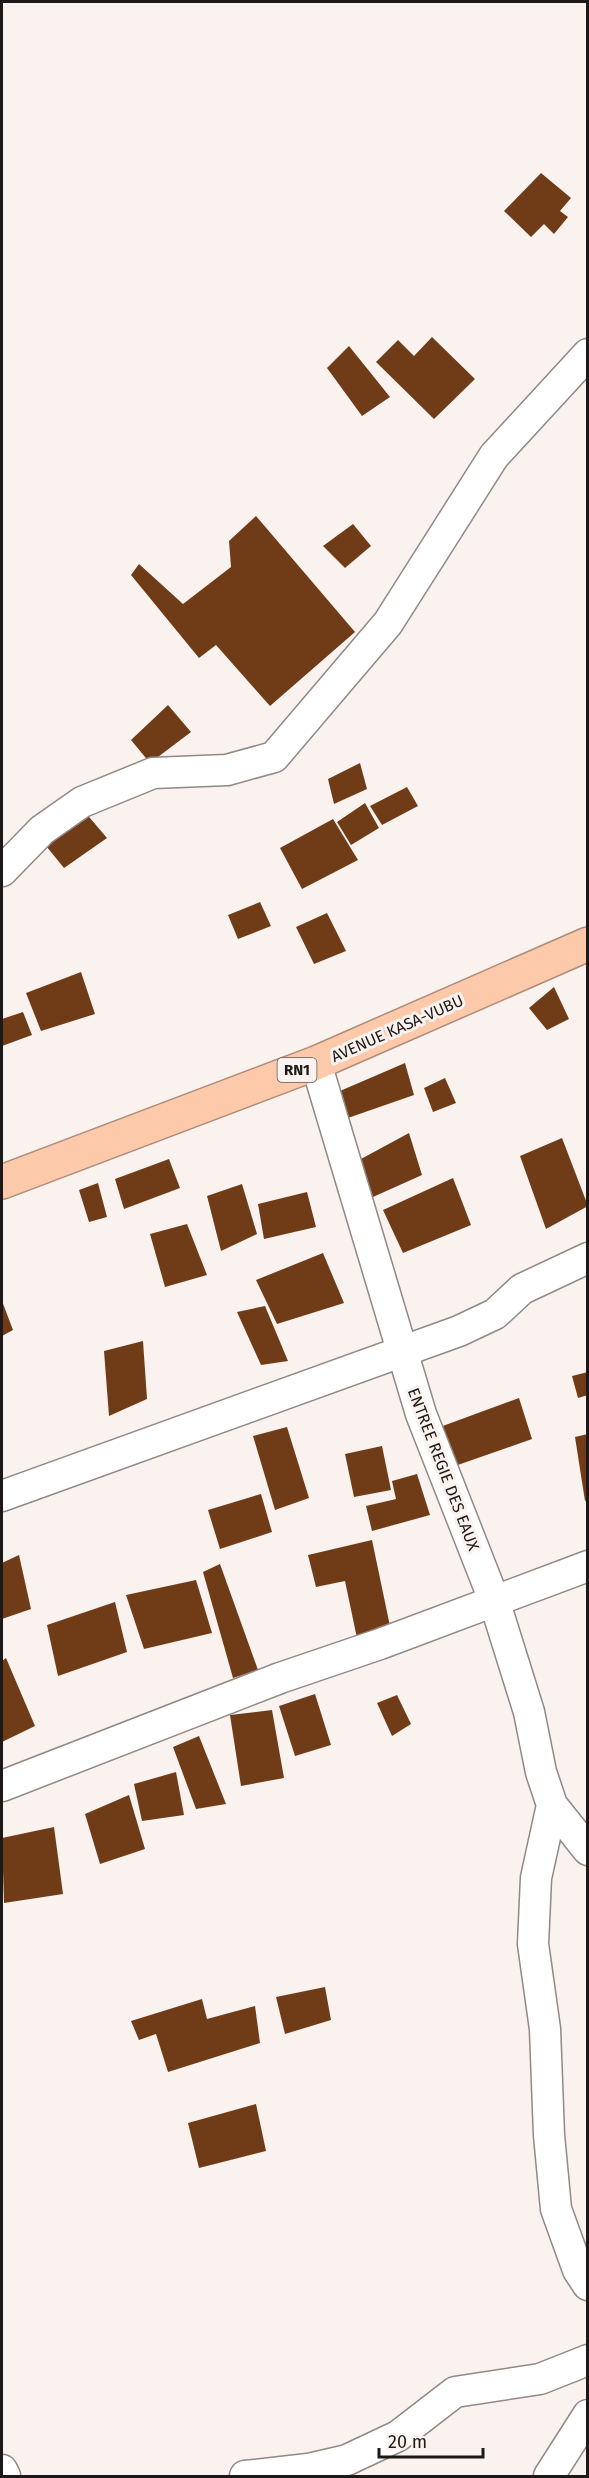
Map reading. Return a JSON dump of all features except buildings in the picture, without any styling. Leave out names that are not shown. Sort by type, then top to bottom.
[{"type":"highway","name":"AVENUE KASA-VUBU","points":[[2,1182],[316,1063],[588,944]]},
{"type":"street","points":[[2,871],[42,830],[82,802],[153,773],[227,770],[274,757],[388,623],[437,541],[494,456],[588,354]]},
{"type":"street","name":"ENTREE REGIE DES EAUX","points":[[316,1063],[421,1414],[495,1600],[530,1712],[541,1772],[552,1805]]},
{"type":"street","points":[[2,1497],[404,1353],[495,1314],[522,1289],[588,1258]]},
{"type":"street","points":[[2,1786],[280,1678],[380,1644],[588,1566]]},
{"type":"street","points":[[552,1805],[588,1850]]},
{"type":"street","points":[[552,1805],[536,1878],[534,1944],[545,2029],[549,2135],[556,2209],[578,2270],[588,2285]]},
{"type":"street","points":[[245,2476],[308,2469],[347,2460],[398,2436],[455,2392],[540,2379],[588,2360]]},
{"type":"street","points":[[549,2476],[588,2415]]},
{"type":"street","points":[[2,2470],[5,2476]]}]
